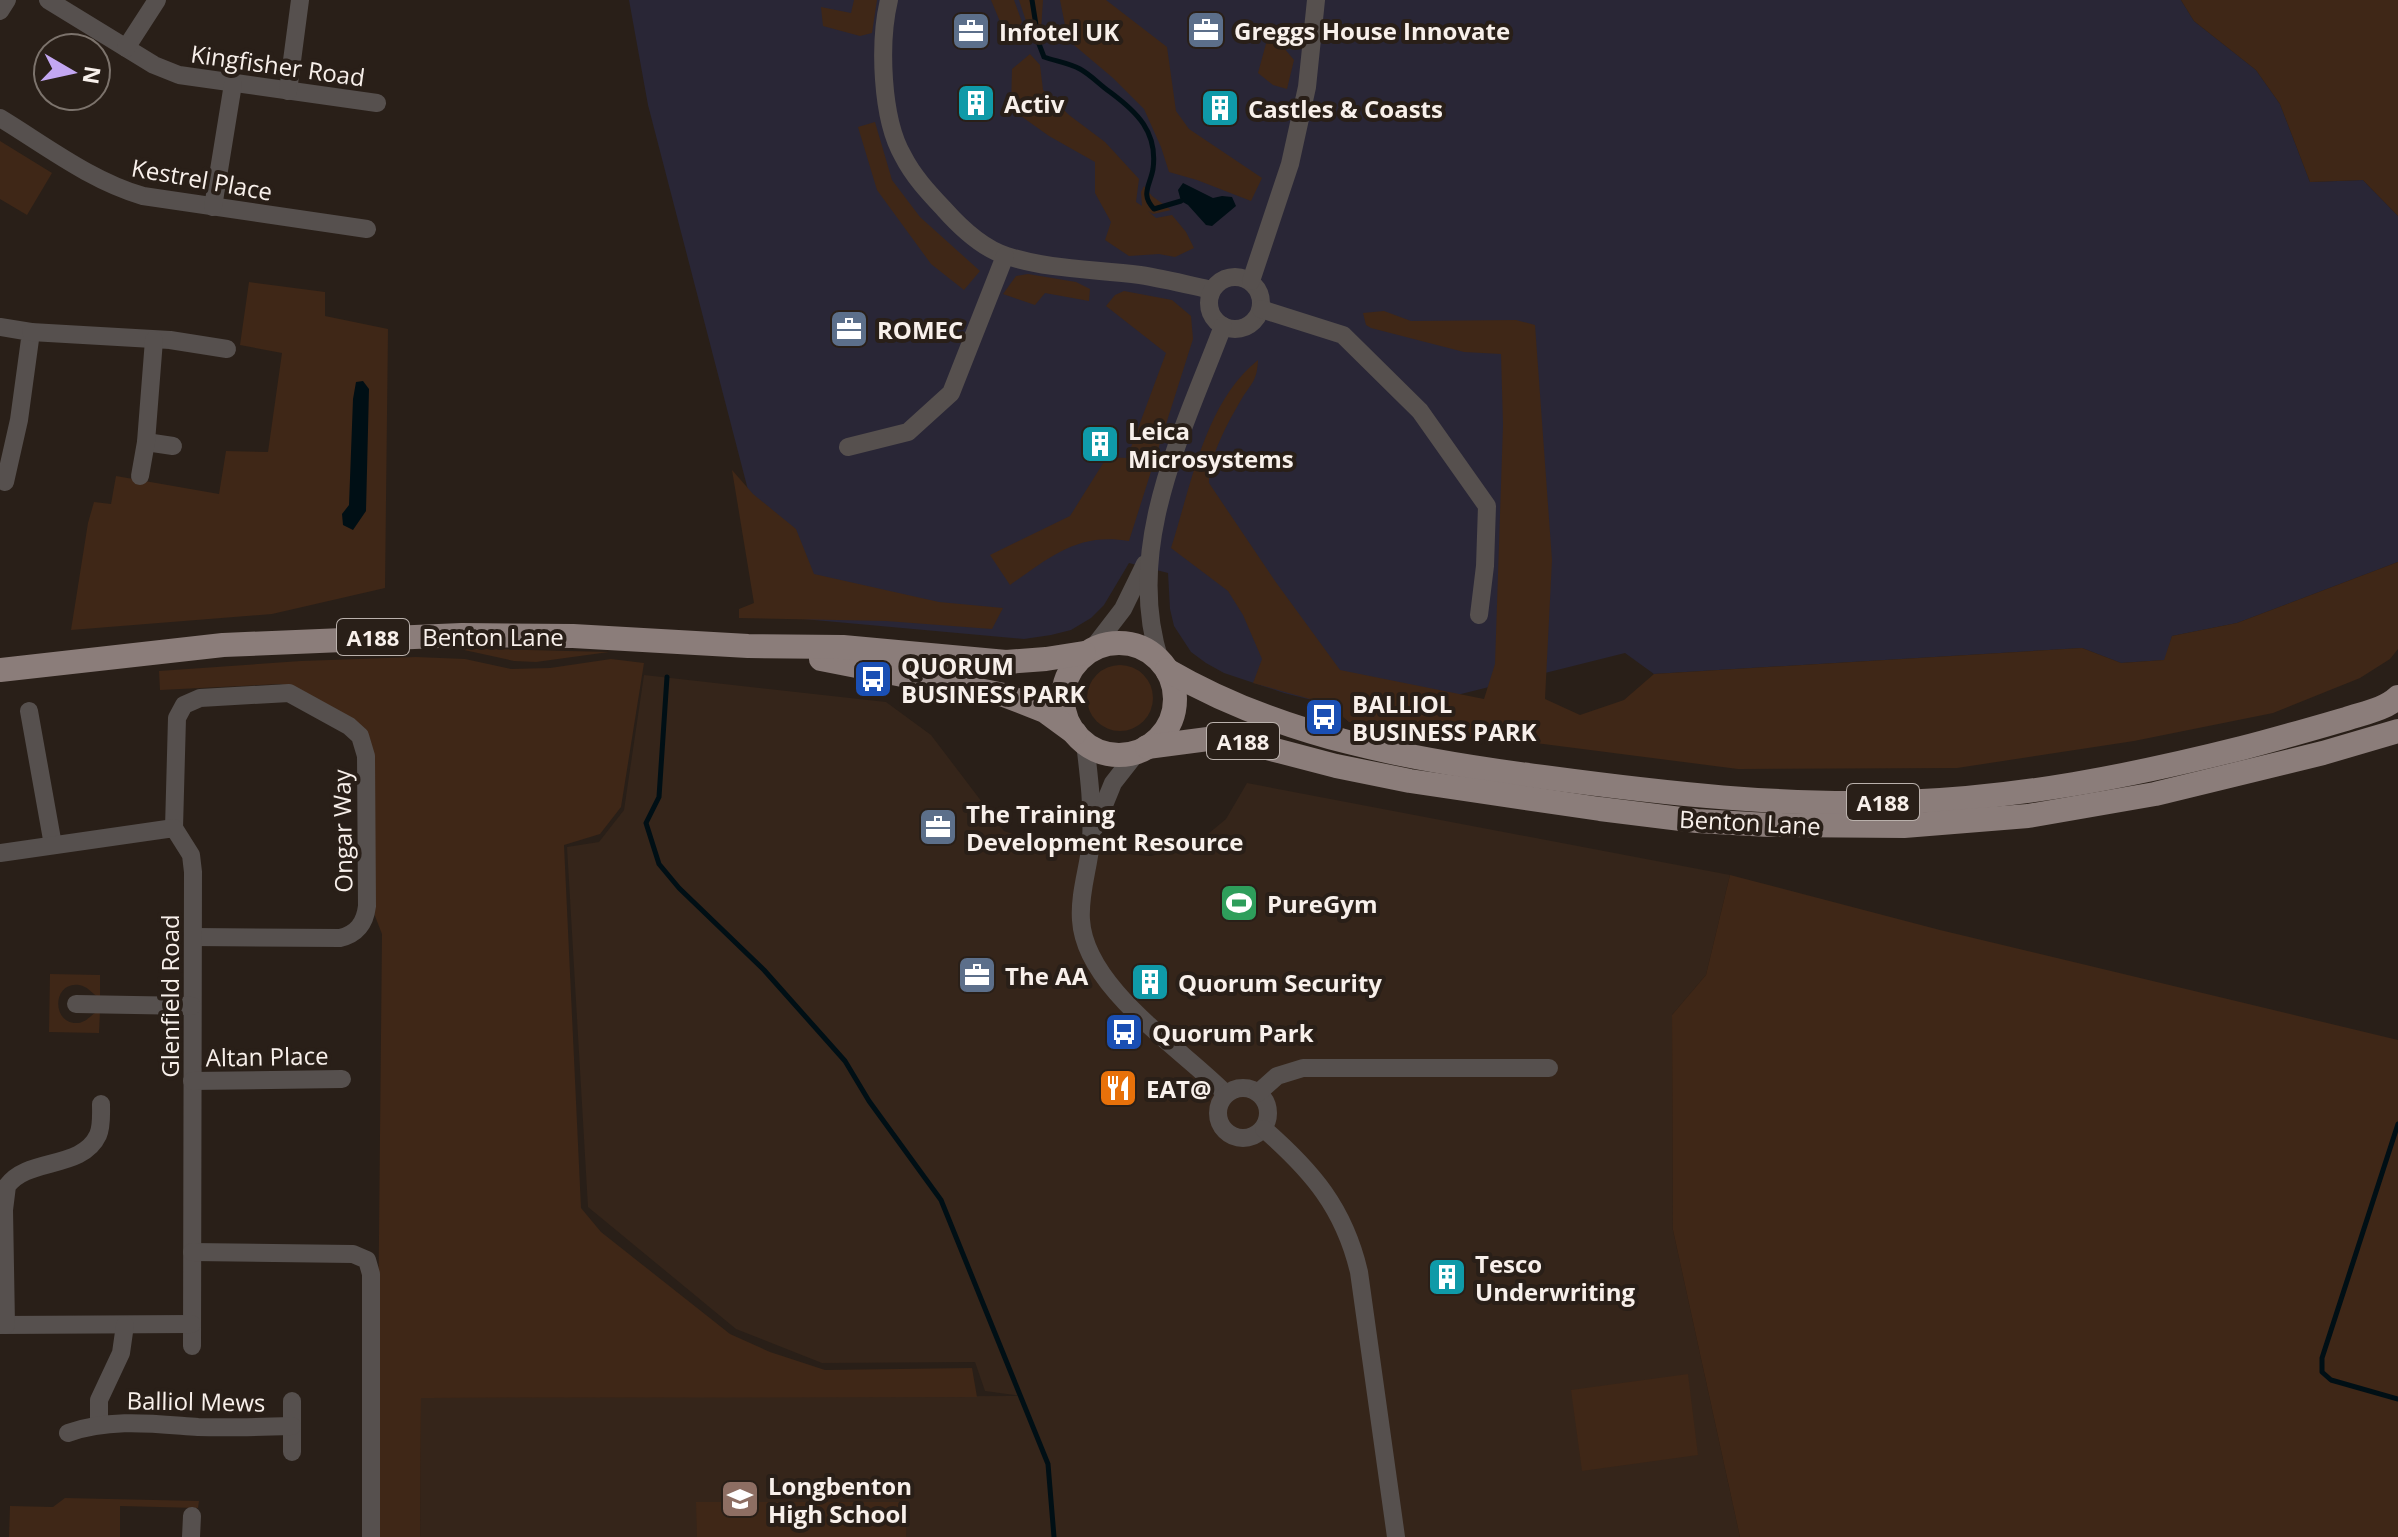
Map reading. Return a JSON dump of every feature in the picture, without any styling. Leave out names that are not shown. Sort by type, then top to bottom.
[{"type":"main road","name":"Benton Lane","points":[[0,670],[223,645],[405,636],[573,636],[866,649],[1006,662],[1089,651]]},
{"type":"main road","name":"A188","points":[[1089,651],[1114,643],[1132,645],[1147,651],[1164,666]]},
{"type":"main road","name":"Benton Lane","points":[[748,646],[929,678],[1004,695],[1045,711],[1080,739]]},
{"type":"main road","points":[[1080,739],[1065,709],[1064,687],[1070,671],[1089,651]]},
{"type":"main road","name":"Benton Lane","points":[[1164,666],[1204,691],[1262,715],[1320,736],[1372,749],[1612,786],[1699,795],[1842,803],[1963,799],[2112,777],[2292,735],[2381,708],[2398,697]]},
{"type":"main road","points":[[1142,749],[1166,727],[1173,710],[1173,689],[1164,666]]},
{"type":"main road","name":"Benton Lane","points":[[1142,749],[1229,738],[1336,766],[1410,781],[1600,809],[1697,821],[1904,826],[2028,816],[2155,794],[2323,753],[2398,731]]},
{"type":"main road","name":"A188","points":[[1080,739],[1106,753],[1124,755],[1142,749]]},
{"type":"street","points":[[0,11],[7,0]]},
{"type":"street","name":"Kingfisher Road","points":[[48,0],[154,65],[179,75],[377,103]]},
{"type":"street","points":[[126,48],[157,0]]},
{"type":"street","points":[[288,91],[300,0]]},
{"type":"street","points":[[889,0],[885,38],[890,123],[902,155],[927,191],[956,222],[1005,256],[1058,267],[1139,275],[1212,290]]},
{"type":"street","points":[[1251,281],[1290,164],[1307,87],[1316,0]]},
{"type":"street","points":[[213,207],[233,84]]},
{"type":"street","name":"Kestrel Place","points":[[0,118],[120,190],[367,229]]},
{"type":"street","points":[[848,447],[908,432],[951,393],[1005,256]]},
{"type":"street","points":[[1229,277],[1251,281],[1261,300],[1256,319],[1240,329],[1223,326],[1212,314],[1209,303],[1212,290],[1229,277]]},
{"type":"street","points":[[1261,309],[1343,335],[1420,411],[1487,506],[1479,615]]},
{"type":"street","points":[[1089,651],[1123,609],[1149,554],[1167,480],[1223,326]]},
{"type":"street","points":[[0,327],[227,349]]},
{"type":"street","points":[[5,482],[19,420],[31,332]]},
{"type":"street","points":[[140,476],[146,442],[154,340]]},
{"type":"street","points":[[146,442],[173,446]]},
{"type":"street","points":[[1149,554],[1150,626],[1164,666]]},
{"type":"street","name":"Ongar Way","points":[[174,828],[177,718],[184,705],[191,700],[289,693],[343,722],[362,741],[366,756],[367,906],[360,926],[353,933],[340,938],[193,937]]},
{"type":"street","points":[[29,711],[53,845]]},
{"type":"street","points":[[1080,739],[1090,788],[1091,841],[1080,909],[1082,935],[1089,956],[1128,1005],[1226,1094]]},
{"type":"street","points":[[1091,841],[1113,783],[1142,749]]},
{"type":"street","points":[[0,853],[174,828]]},
{"type":"street","name":"Glenfield Road","points":[[174,828],[192,860],[192,1346]]},
{"type":"street","points":[[76,1004],[192,1006]]},
{"type":"street","points":[[1258,1093],[1277,1076],[1303,1068],[1549,1068]]},
{"type":"street","name":"Altan Place","points":[[192,1081],[342,1079]]},
{"type":"street","points":[[1245,1088],[1258,1093],[1268,1110],[1264,1129],[1257,1135],[1243,1139],[1224,1130],[1218,1112],[1226,1094],[1245,1088]]},
{"type":"street","points":[[101,1104],[99,1131],[91,1145],[72,1156],[21,1173],[7,1186],[3,1325],[192,1324]]},
{"type":"street","points":[[1264,1129],[1293,1155],[1323,1189],[1350,1238],[1363,1298],[1396,1537]]},
{"type":"street","points":[[192,1252],[353,1254],[367,1260],[371,1274],[371,1537]]},
{"type":"street","name":"Balliol Mews","points":[[99,1424],[99,1400],[121,1353],[125,1325]]},
{"type":"street","name":"Balliol Mews","points":[[292,1401],[292,1452]]},
{"type":"street","name":"Balliol Mews","points":[[68,1433],[99,1424],[129,1423],[199,1427],[292,1426]]},
{"type":"street","points":[[191,1537],[192,1516]]},
{"type":"shaded area","name":"BALLIOL BUSINESS PARK","points":[[629,0],[2181,0],[2194,21],[2256,70],[2280,104],[2310,182],[2363,180],[2398,216],[2398,562],[2237,623],[2172,636],[2165,660],[2121,663],[2082,648],[1654,674],[1625,653],[1349,722],[1328,704],[1224,673],[1206,663],[1191,652],[1174,626],[1168,573],[1129,563],[1104,605],[1091,618],[1071,630],[1051,635],[1024,639],[781,617],[648,105]]},
{"type":"shaded area","points":[[854,0],[877,0],[872,33],[860,36],[823,26],[821,7],[851,13]]},
{"type":"shaded area","points":[[991,0],[1014,0],[1022,22],[1015,33],[1006,36]]},
{"type":"shaded area","points":[[1019,0],[1043,0],[1041,30],[1030,33]]},
{"type":"shaded area","points":[[1060,0],[1106,0],[1167,47],[1176,111],[1189,129],[1262,178],[1251,201],[1169,172],[1144,109],[1068,40]]},
{"type":"shaded area","points":[[2181,0],[2398,0],[2398,216],[2363,180],[2310,182],[2280,104],[2256,70],[2194,21]]},
{"type":"shaded area","points":[[1267,40],[1284,48],[1294,60],[1287,89],[1273,85],[1258,73]]},
{"type":"shaded area","points":[[1030,54],[1040,65],[1043,90],[1069,115],[1105,142],[1139,179],[1136,202],[1142,206],[1144,186],[1171,210],[1153,214],[1148,211],[1156,218],[1172,215],[1194,248],[1175,257],[1159,254],[1129,256],[1105,240],[1111,222],[1095,193],[1095,162],[1049,136],[1011,109],[1012,69]]},
{"type":"shaded area","points":[[875,122],[892,180],[920,217],[980,271],[964,290],[931,264],[877,190],[858,127]]},
{"type":"shaded area","points":[[0,141],[52,173],[27,215],[0,199]]},
{"type":"shaded area","points":[[1183,183],[1213,198],[1232,197],[1236,206],[1212,226],[1206,225],[1181,201],[1178,190]]},
{"type":"shaded area","points":[[1028,274],[1076,282],[1090,289],[1089,301],[1045,293],[1035,305],[1003,294],[1016,276]]},
{"type":"shaded area","points":[[249,282],[325,292],[325,316],[388,329],[385,588],[272,614],[71,630],[94,502],[111,504],[116,476],[219,494],[226,451],[268,452],[282,353],[240,345]]},
{"type":"shaded area","points":[[1124,291],[1172,300],[1191,316],[1193,339],[1129,541],[1095,540],[1065,549],[1010,585],[990,555],[1070,516],[1107,457],[1127,458],[1166,353],[1106,306],[1115,295]]},
{"type":"shaded area","points":[[1384,311],[1411,321],[1516,320],[1535,325],[1552,560],[1545,699],[1580,715],[1624,700],[1654,674],[2082,648],[2121,663],[2164,660],[2172,636],[2237,623],[2398,562],[2398,649],[2390,659],[2360,678],[2273,713],[2134,741],[1957,768],[1738,769],[1497,738],[1422,735],[1349,722],[1328,704],[1253,683],[1262,659],[1243,615],[1228,591],[1171,548],[1193,472],[1212,422],[1225,398],[1258,360],[1255,378],[1230,419],[1215,452],[1209,483],[1340,670],[1484,699],[1495,664],[1503,425],[1501,354],[1464,352],[1366,325],[1363,313]]},
{"type":"shaded area","points":[[363,381],[369,389],[366,511],[353,530],[343,525],[342,514],[349,505],[353,399],[356,382]]},
{"type":"shaded area","points":[[732,470],[753,494],[796,529],[814,574],[939,602],[1003,608],[992,629],[886,621],[739,618],[739,609],[754,603]]},
{"type":"shaded area","points":[[455,648],[609,652],[536,662],[514,661]]},
{"type":"shaded area","points":[[416,657],[465,659],[511,669],[550,668],[611,659],[644,663],[621,807],[600,834],[564,845],[581,1208],[601,1232],[730,1334],[770,1352],[825,1370],[972,1368],[977,1397],[421,1398],[420,1537],[376,1537],[382,934],[375,916],[373,752],[293,687],[280,684],[160,690],[159,671]]},
{"type":"shaded area","points":[[1120,665],[1133,668],[1143,675],[1150,685],[1153,698],[1150,711],[1143,721],[1133,728],[1120,731],[1107,728],[1097,721],[1090,711],[1087,698],[1090,685],[1097,675],[1107,668]]},
{"type":"shaded area","name":"QUORUM BUSINESS PARK","points":[[644,675],[886,702],[931,735],[1004,831],[1055,848],[1151,856],[1196,844],[1226,819],[1247,783],[1730,875],[1706,975],[1672,1015],[1673,1230],[1740,1537],[420,1537],[421,1398],[1022,1396],[985,1391],[975,1362],[822,1363],[736,1329],[588,1207],[567,847],[599,842],[624,810]]},
{"type":"shaded area","points":[[1730,875],[1940,930],[2398,1040],[2398,1537],[1740,1537],[1673,1230],[1672,1015],[1706,975]]},
{"type":"shaded area","points":[[50,974],[100,975],[100,998],[82,986],[70,986],[64,990],[58,1003],[59,1011],[69,1022],[81,1022],[100,1011],[99,1033],[49,1032]]},
{"type":"shaded area","points":[[1688,1374],[1698,1455],[1582,1471],[1571,1390]]},
{"type":"shaded area","points":[[65,1498],[199,1501],[198,1508],[120,1506],[120,1537],[9,1537],[10,1506],[53,1507]]},
{"type":"shaded area","points":[[696,1502],[907,1502],[906,1537],[697,1537]]},
{"type":"waterway","points":[[1032,0],[1044,57],[1084,71],[1129,107],[1144,124],[1154,156],[1147,190],[1150,204],[1154,209],[1181,201]]},
{"type":"waterway","points":[[667,677],[659,797],[646,823],[659,864],[679,888],[764,970],[845,1061],[869,1101],[941,1200],[1048,1464],[1054,1537]]},
{"type":"waterway","points":[[2398,1124],[2322,1358],[2322,1372],[2331,1380],[2398,1399]]},
{"type":"place","name":"Greggs House Innovate","points":[[1206,30]]},
{"type":"place","name":"Infotel UK","points":[[971,31]]},
{"type":"place","name":"Activ","points":[[976,103]]},
{"type":"place","name":"Castles & Coasts","points":[[1220,108]]},
{"type":"place","name":"ROMEC","points":[[849,329]]},
{"type":"place","name":"Leica Microsystems","points":[[1100,444]]},
{"type":"place","name":"QUORUM BUSINESS PARK","points":[[873,679]]},
{"type":"place","name":"BALLIOL BUSINESS PARK","points":[[1324,717]]},
{"type":"place","name":"The Training Development Resource","points":[[938,827]]},
{"type":"place","name":"PureGym","points":[[1239,903]]},
{"type":"place","name":"The AA","points":[[977,975]]},
{"type":"place","name":"Quorum Security","points":[[1150,982]]},
{"type":"place","name":"Quorum Park","points":[[1124,1032]]},
{"type":"place","name":"EAT@","points":[[1118,1088]]},
{"type":"place","name":"Tesco Underwriting","points":[[1447,1277]]},
{"type":"place","name":"Longbenton High School","points":[[740,1499]]}]
